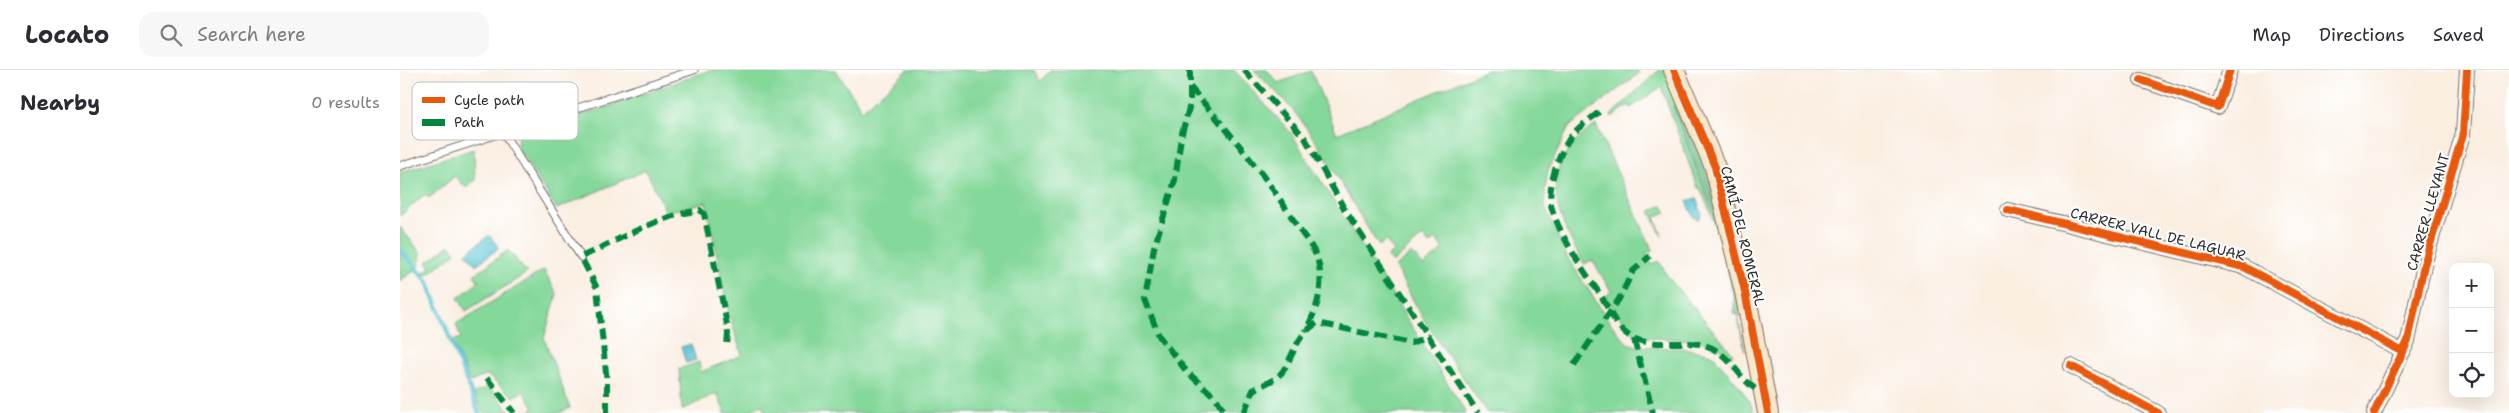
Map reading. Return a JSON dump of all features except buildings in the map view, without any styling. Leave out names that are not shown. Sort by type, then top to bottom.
[{"type":"street","name":"CAMÍ DEL ROMERAL","points":[[1674,70],[1715,167],[1745,292],[1768,413]]},
{"type":"street","points":[[2141,80],[2218,107],[2230,70]]},
{"type":"street","name":"CARRER LLEVANT","points":[[2374,413],[2403,352],[2416,312],[2424,265],[2463,134],[2467,70]]},
{"type":"street","name":"CARRER VALL DE LAGUAR","points":[[2008,210],[2244,267],[2403,352]]},
{"type":"street","points":[[2071,366],[2158,413]]},
{"type":"lane","points":[[578,109],[694,70]]},
{"type":"lane","points":[[400,166],[484,140]]},
{"type":"lane","points":[[508,140],[581,257]]},
{"type":"green space","points":[[710,70],[836,70],[862,110],[908,70],[1034,70],[1040,82],[1050,70],[1234,70],[1291,133],[1466,413],[766,413],[762,405],[744,413],[725,413],[717,393],[682,410],[679,369],[699,362],[701,372],[742,355],[730,318],[706,202],[666,212],[646,170],[557,209],[517,147],[518,140],[578,140],[578,116]]},
{"type":"green space","points":[[1254,70],[1267,70],[1278,83],[1311,71],[1337,134],[1487,70],[1638,70],[1638,74],[1569,127],[1548,171],[1545,207],[1567,257],[1611,324],[1627,343],[1637,346],[1688,349],[1712,354],[1739,386],[1751,404],[1754,413],[1487,413],[1423,318],[1395,267],[1412,253],[1423,266],[1444,249],[1436,239],[1429,244],[1423,236],[1392,263],[1387,257],[1394,251],[1386,241],[1379,246],[1316,141],[1287,104]]},
{"type":"green space","points":[[1659,70],[1667,70],[1708,164],[1745,351],[1720,236],[1700,188],[1698,188],[1661,87],[1631,108],[1629,105],[1612,117],[1611,115]]},
{"type":"green space","points":[[1676,102],[1680,103],[1703,162],[1723,239],[1673,107]]},
{"type":"green space","points":[[1596,125],[1653,251],[1646,254],[1651,264],[1659,261],[1668,277],[1733,354],[1730,357],[1719,349],[1697,341],[1647,337],[1634,334],[1605,297],[1611,291],[1592,260],[1584,264],[1573,245],[1559,208],[1556,190],[1557,173],[1564,156],[1577,140]]},
{"type":"green space","points":[[474,149],[475,180],[466,188],[455,176],[429,198],[425,194],[400,216],[400,172]]},
{"type":"green space","points":[[1663,205],[1666,212],[1655,217],[1662,236],[1650,211]]},
{"type":"green space","points":[[400,227],[421,253],[419,267],[400,281]]},
{"type":"green space","points":[[1723,239],[1743,316],[1734,314],[1734,288]]},
{"type":"green space","points":[[450,245],[456,253],[426,276],[423,273],[431,267],[427,262]]},
{"type":"green space","points":[[508,250],[527,273],[466,311],[458,298],[479,282],[474,275]]},
{"type":"green space","points":[[544,270],[557,294],[544,338],[570,408],[559,413],[531,413],[530,410],[534,407],[523,391],[514,397],[487,375],[470,382],[453,341],[461,338],[456,324]]},
{"type":"green space","points":[[489,387],[510,413],[483,413],[474,393]]},
{"type":"water","points":[[1696,198],[1702,214],[1698,220],[1696,217],[1694,218],[1687,201]]},
{"type":"water","points":[[489,235],[499,248],[476,265],[466,253]]},
{"type":"water","points":[[691,344],[696,360],[686,363],[681,347]]},
{"type":"waterway","points":[[400,249],[428,282],[479,413]]},
{"type":"marked path","points":[[1190,70],[1190,104],[1181,137],[1175,180],[1154,248],[1145,300],[1159,336],[1187,372],[1215,397],[1226,413]]},
{"type":"marked path","points":[[1244,70],[1305,138],[1345,210],[1478,413]]},
{"type":"marked path","points":[[1190,87],[1261,174],[1316,254],[1320,277],[1319,296],[1310,323],[1305,331]]},
{"type":"marked path","points":[[1599,112],[1578,128],[1568,141],[1559,158],[1551,188],[1550,197],[1554,215],[1572,251],[1617,324],[1627,334],[1633,338],[1652,343],[1694,343],[1712,348],[1727,359],[1748,383],[1764,394]]},
{"type":"marked path","points":[[607,413],[607,382],[597,288],[581,257],[653,223],[700,210],[704,214],[726,319],[727,346]]},
{"type":"marked path","points":[[1574,365],[1619,299],[1633,271],[1650,256]]},
{"type":"marked path","points":[[1244,413],[1253,390],[1273,380],[1283,371],[1300,339],[1317,323],[1411,343],[1429,336]]},
{"type":"marked path","points":[[1634,339],[1653,413]]},
{"type":"marked path","points":[[487,378],[514,413]]},
{"type":"cycle path","points":[[1674,70],[1715,167],[1745,292],[1768,413]]},
{"type":"cycle path","points":[[2141,80],[2218,107],[2230,70]]},
{"type":"cycle path","points":[[2374,413],[2408,341],[2424,265],[2463,134],[2467,70]]},
{"type":"cycle path","points":[[2008,210],[2244,267],[2403,352]]},
{"type":"cycle path","points":[[2071,366],[2158,413]]}]
